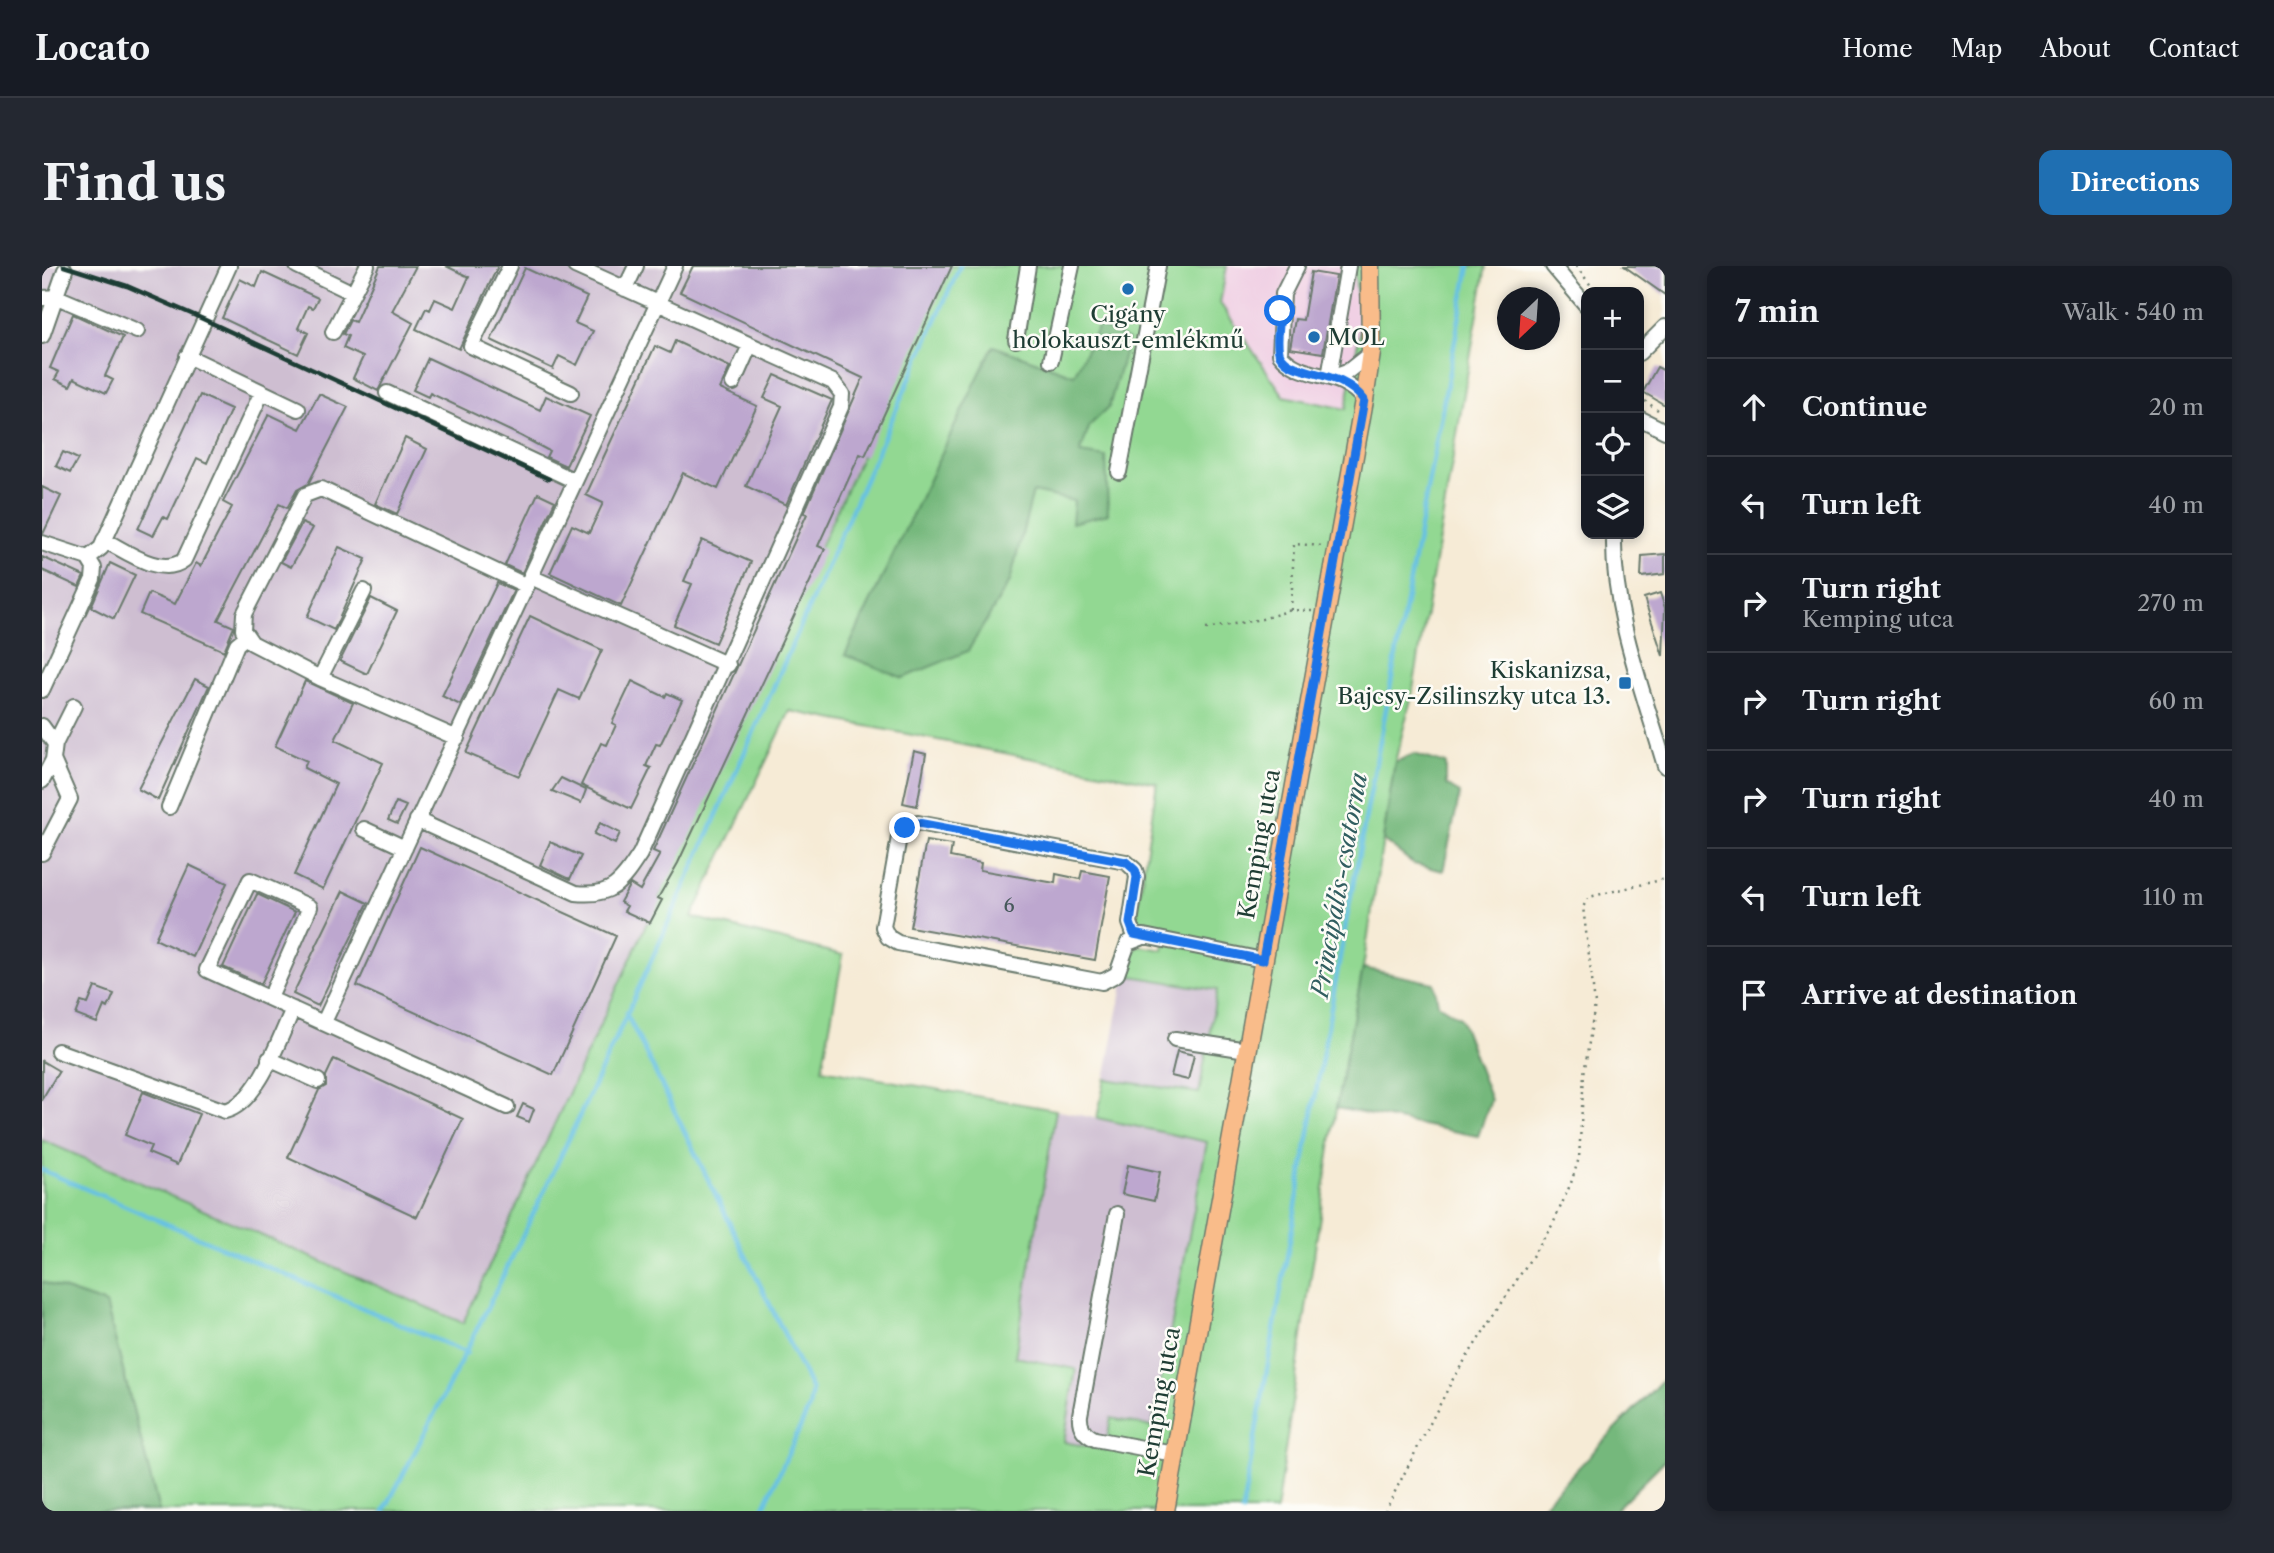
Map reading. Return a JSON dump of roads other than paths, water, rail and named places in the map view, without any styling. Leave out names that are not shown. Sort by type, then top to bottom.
[{"type":"main road","name":"Kemping utca","points":[[1164,1511],[1364,400],[1371,353],[1370,266]]},
{"type":"street","points":[[88,558],[97,553],[104,540],[229,266]]},
{"type":"street","points":[[297,266],[353,293]]},
{"type":"street","points":[[333,332],[367,266]]},
{"type":"street","points":[[510,266],[471,346],[571,393]]},
{"type":"street","points":[[418,820],[576,893],[596,895],[612,890],[640,854],[728,665],[842,401],[840,388],[833,382],[575,266]]},
{"type":"street","points":[[625,289],[636,266]]},
{"type":"street","points":[[324,1023],[675,266]]},
{"type":"street","points":[[1016,340],[1028,266]]},
{"type":"street","points":[[1051,361],[1072,266]]},
{"type":"street","points":[[1119,472],[1158,266]]},
{"type":"street","points":[[1297,266],[1283,294],[1280,354],[1297,368],[1331,377],[1356,390],[1364,400]]},
{"type":"street","points":[[1331,377],[1348,266]]},
{"type":"street","points":[[1553,266],[1581,299]]},
{"type":"street","points":[[42,336],[49,297],[65,270]]},
{"type":"street","points":[[49,297],[137,331]]},
{"type":"street","points":[[1642,350],[1665,327]]},
{"type":"street","points":[[733,383],[750,345]]},
{"type":"street","points":[[1331,377],[1347,372],[1371,353]]},
{"type":"street","points":[[187,356],[298,410]]},
{"type":"street","points":[[104,540],[161,567],[173,566],[184,560],[262,392]]},
{"type":"street","points":[[387,393],[575,481]]},
{"type":"street","points":[[1644,420],[1665,431]]},
{"type":"street","points":[[457,738],[320,678],[252,643],[247,636],[242,623],[244,614],[305,495],[314,489],[321,489],[728,665]]},
{"type":"street","points":[[1614,539],[1613,556],[1621,615],[1665,766]]},
{"type":"street","points":[[42,543],[88,558],[94,568],[93,579],[42,690]]},
{"type":"street","points":[[320,678],[363,591]]},
{"type":"street","points":[[169,807],[237,644],[247,636]]},
{"type":"street","points":[[42,780],[53,761],[55,744],[74,706]]},
{"type":"street","points":[[42,726],[55,744]]},
{"type":"street","points":[[42,853],[70,800],[53,761]]},
{"type":"street","points":[[1141,938],[1130,928],[1137,877],[1135,870],[1126,862],[918,823],[905,828],[899,837],[883,927],[888,937],[898,943],[1102,982],[1117,974],[1128,943],[1141,938],[1263,960]]},
{"type":"street","points":[[364,829],[405,848]]},
{"type":"street","points":[[270,998],[310,908],[250,880],[207,970],[507,1107]]},
{"type":"street","points":[[58,1051],[225,1111],[247,1098],[293,1009]]},
{"type":"street","points":[[1175,1040],[1247,1050]]},
{"type":"street","points":[[269,1059],[318,1081]]},
{"type":"street","points":[[1117,1214],[1080,1415],[1081,1425],[1086,1434],[1095,1439],[1174,1454]]},
{"type":"waterway","points":[[384,1511],[538,1205],[611,1049],[960,266]]},
{"type":"waterway","name":"Principális-csatorna","points":[[1242,1511],[1347,917],[1469,266]]},
{"type":"waterway","points":[[626,1013],[812,1390],[809,1408],[762,1511]]},
{"type":"waterway","points":[[42,1170],[467,1353]]},
{"type":"railway","points":[[64,266],[127,286],[203,319],[549,479]]},
{"type":"place","name":"Cigány holokauszt-emlékmű","points":[[1128,289]]},
{"type":"place","name":"MOL","points":[[1314,337]]},
{"type":"place","name":"Kiskanizsa, Bajcsy-Zsilinszky utca 13.","points":[[1625,683]]}]
